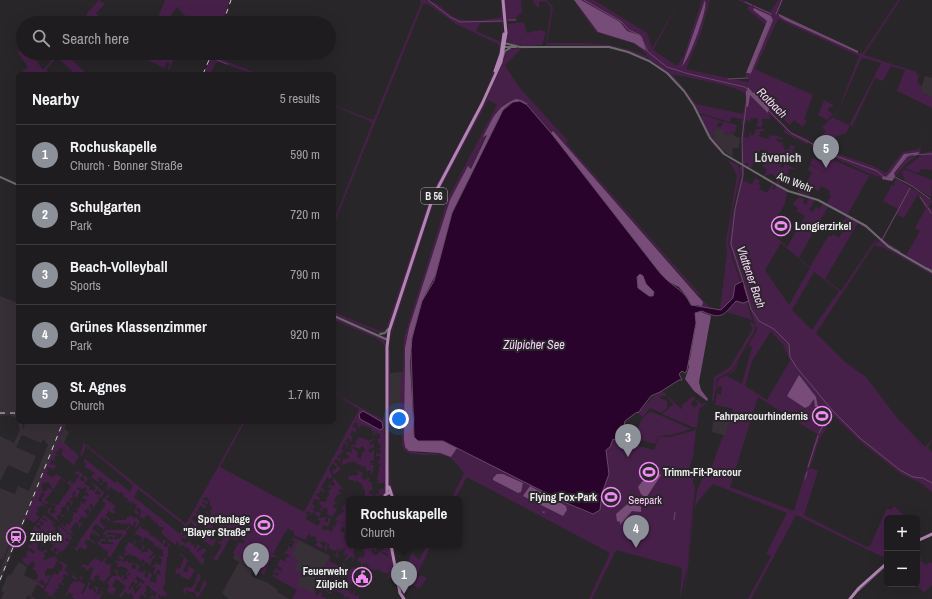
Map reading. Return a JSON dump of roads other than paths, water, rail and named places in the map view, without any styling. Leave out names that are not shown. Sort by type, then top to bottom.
[{"type":"main road","name":"B 56","points":[[389,494],[387,378],[388,338],[397,305],[433,197],[487,93],[501,62],[504,45],[503,0]]},
{"type":"main road","name":"B 56","points":[[487,93],[504,45]]},
{"type":"main road","name":"B 56","points":[[388,338],[397,305]]},
{"type":"main road","points":[[920,540],[932,534]]},
{"type":"main road","points":[[391,548],[395,578],[402,598]]},
{"type":"main road","points":[[850,599],[859,588],[884,566]]},
{"type":"street","points":[[504,45],[520,47]]},
{"type":"street","points":[[504,45],[510,48]]},
{"type":"street","name":"Am Wehr","points":[[520,47],[599,46],[616,48],[637,55],[656,65],[672,78],[688,97],[715,146],[727,156],[787,190],[816,199],[847,215],[866,226],[888,247],[932,272]]},
{"type":"street","points":[[501,62],[505,51],[510,48],[520,47]]},
{"type":"street","points":[[0,177],[16,184]]},
{"type":"street","points":[[336,317],[388,338]]},
{"type":"street","name":"B 56","points":[[380,334],[387,331],[393,319]]},
{"type":"street","points":[[373,332],[388,338]]},
{"type":"water","name":"Zülpicher See","points":[[520,101],[527,105],[551,133],[662,276],[683,293],[691,305],[721,310],[733,298],[735,285],[743,281],[749,301],[743,303],[736,301],[725,313],[718,316],[702,311],[695,313],[696,323],[687,370],[685,373],[682,371],[679,374],[682,380],[679,380],[651,396],[638,413],[637,412],[625,421],[624,426],[621,426],[616,440],[613,439],[610,447],[606,450],[609,474],[602,493],[600,510],[593,514],[564,502],[443,441],[418,441],[414,437],[411,350],[412,338],[422,301],[434,281],[452,213],[503,110],[513,102]],"holes":[[[640,274],[643,276],[646,284],[654,292],[653,296],[649,296],[638,288],[637,277]]]},
{"type":"water","points":[[363,411],[382,422],[383,428],[380,430],[360,419],[359,414]]},
{"type":"waterway","points":[[428,0],[450,17],[460,22],[502,21]]},
{"type":"waterway","name":"Rotbach","points":[[584,0],[622,22],[629,30],[640,35],[648,52],[667,67],[689,74],[745,87],[791,133],[836,156],[877,171],[885,178],[907,155],[932,154]]},
{"type":"waterway","points":[[776,14],[782,0]]},
{"type":"waterway","points":[[745,2],[752,5]]},
{"type":"waterway","points":[[754,6],[771,14]]},
{"type":"waterway","points":[[779,15],[857,52]]},
{"type":"waterway","points":[[750,74],[772,18]]},
{"type":"waterway","points":[[509,20],[516,20]]},
{"type":"waterway","points":[[217,60],[227,64]]},
{"type":"waterway","points":[[728,79],[748,78]]},
{"type":"waterway","name":"Vlattener Bach","points":[[743,281],[731,244],[735,209],[743,175],[742,138],[748,90]]},
{"type":"waterway","points":[[887,178],[895,177],[912,186],[930,199]]},
{"type":"waterway","points":[[882,240],[910,188]]},
{"type":"waterway","points":[[920,197],[927,207]]},
{"type":"waterway","points":[[928,208],[931,213]]},
{"type":"waterway","points":[[895,249],[900,252]]},
{"type":"waterway","points":[[927,268],[932,270]]},
{"type":"waterway","name":"Vlattener Bach","points":[[744,286],[751,309],[759,321],[774,329],[789,344],[790,357],[797,368],[832,410],[860,438],[900,470],[913,477],[923,478],[932,483]]},
{"type":"waterway","points":[[819,433],[830,413]]},
{"type":"waterway","points":[[808,467],[818,436]]},
{"type":"waterway","points":[[805,479],[807,472]]},
{"type":"waterway","points":[[674,520],[675,512]]},
{"type":"waterway","points":[[859,591],[884,568]]},
{"type":"railway","points":[[225,16],[231,0]]},
{"type":"railway","points":[[204,72],[209,60]]},
{"type":"railway","points":[[0,413],[16,413]]},
{"type":"railway","points":[[0,580],[62,424]]},
{"type":"place","name":"St. Agnes","points":[[826,168]]},
{"type":"place","name":"Longierzirkel","points":[[781,226]]},
{"type":"place","name":"Fahrparcourhindernis","points":[[822,416]]},
{"type":"place","name":"Beach-Volleyball","points":[[628,457]]},
{"type":"place","name":"Trimm-Fit-Parcour","points":[[649,472]]},
{"type":"place","name":"Flying Fox-Park","points":[[611,497]]},
{"type":"place","name":"Sportanlage \"Blayer Straße\"","points":[[264,525]]},
{"type":"place","name":"Zülpich","points":[[16,537]]},
{"type":"place","name":"Grünes Klassenzimmer","points":[[636,548]]},
{"type":"place","name":"Schulgarten","points":[[256,576]]},
{"type":"place","name":"Feuerwehr Zülpich","points":[[362,577]]},
{"type":"place","name":"Rochuskapelle","points":[[404,594]]},
{"type":"district","name":"Lövenich","points":[[778,157]]},
{"type":"park label","name":"Seepark","points":[[645,500]]}]
